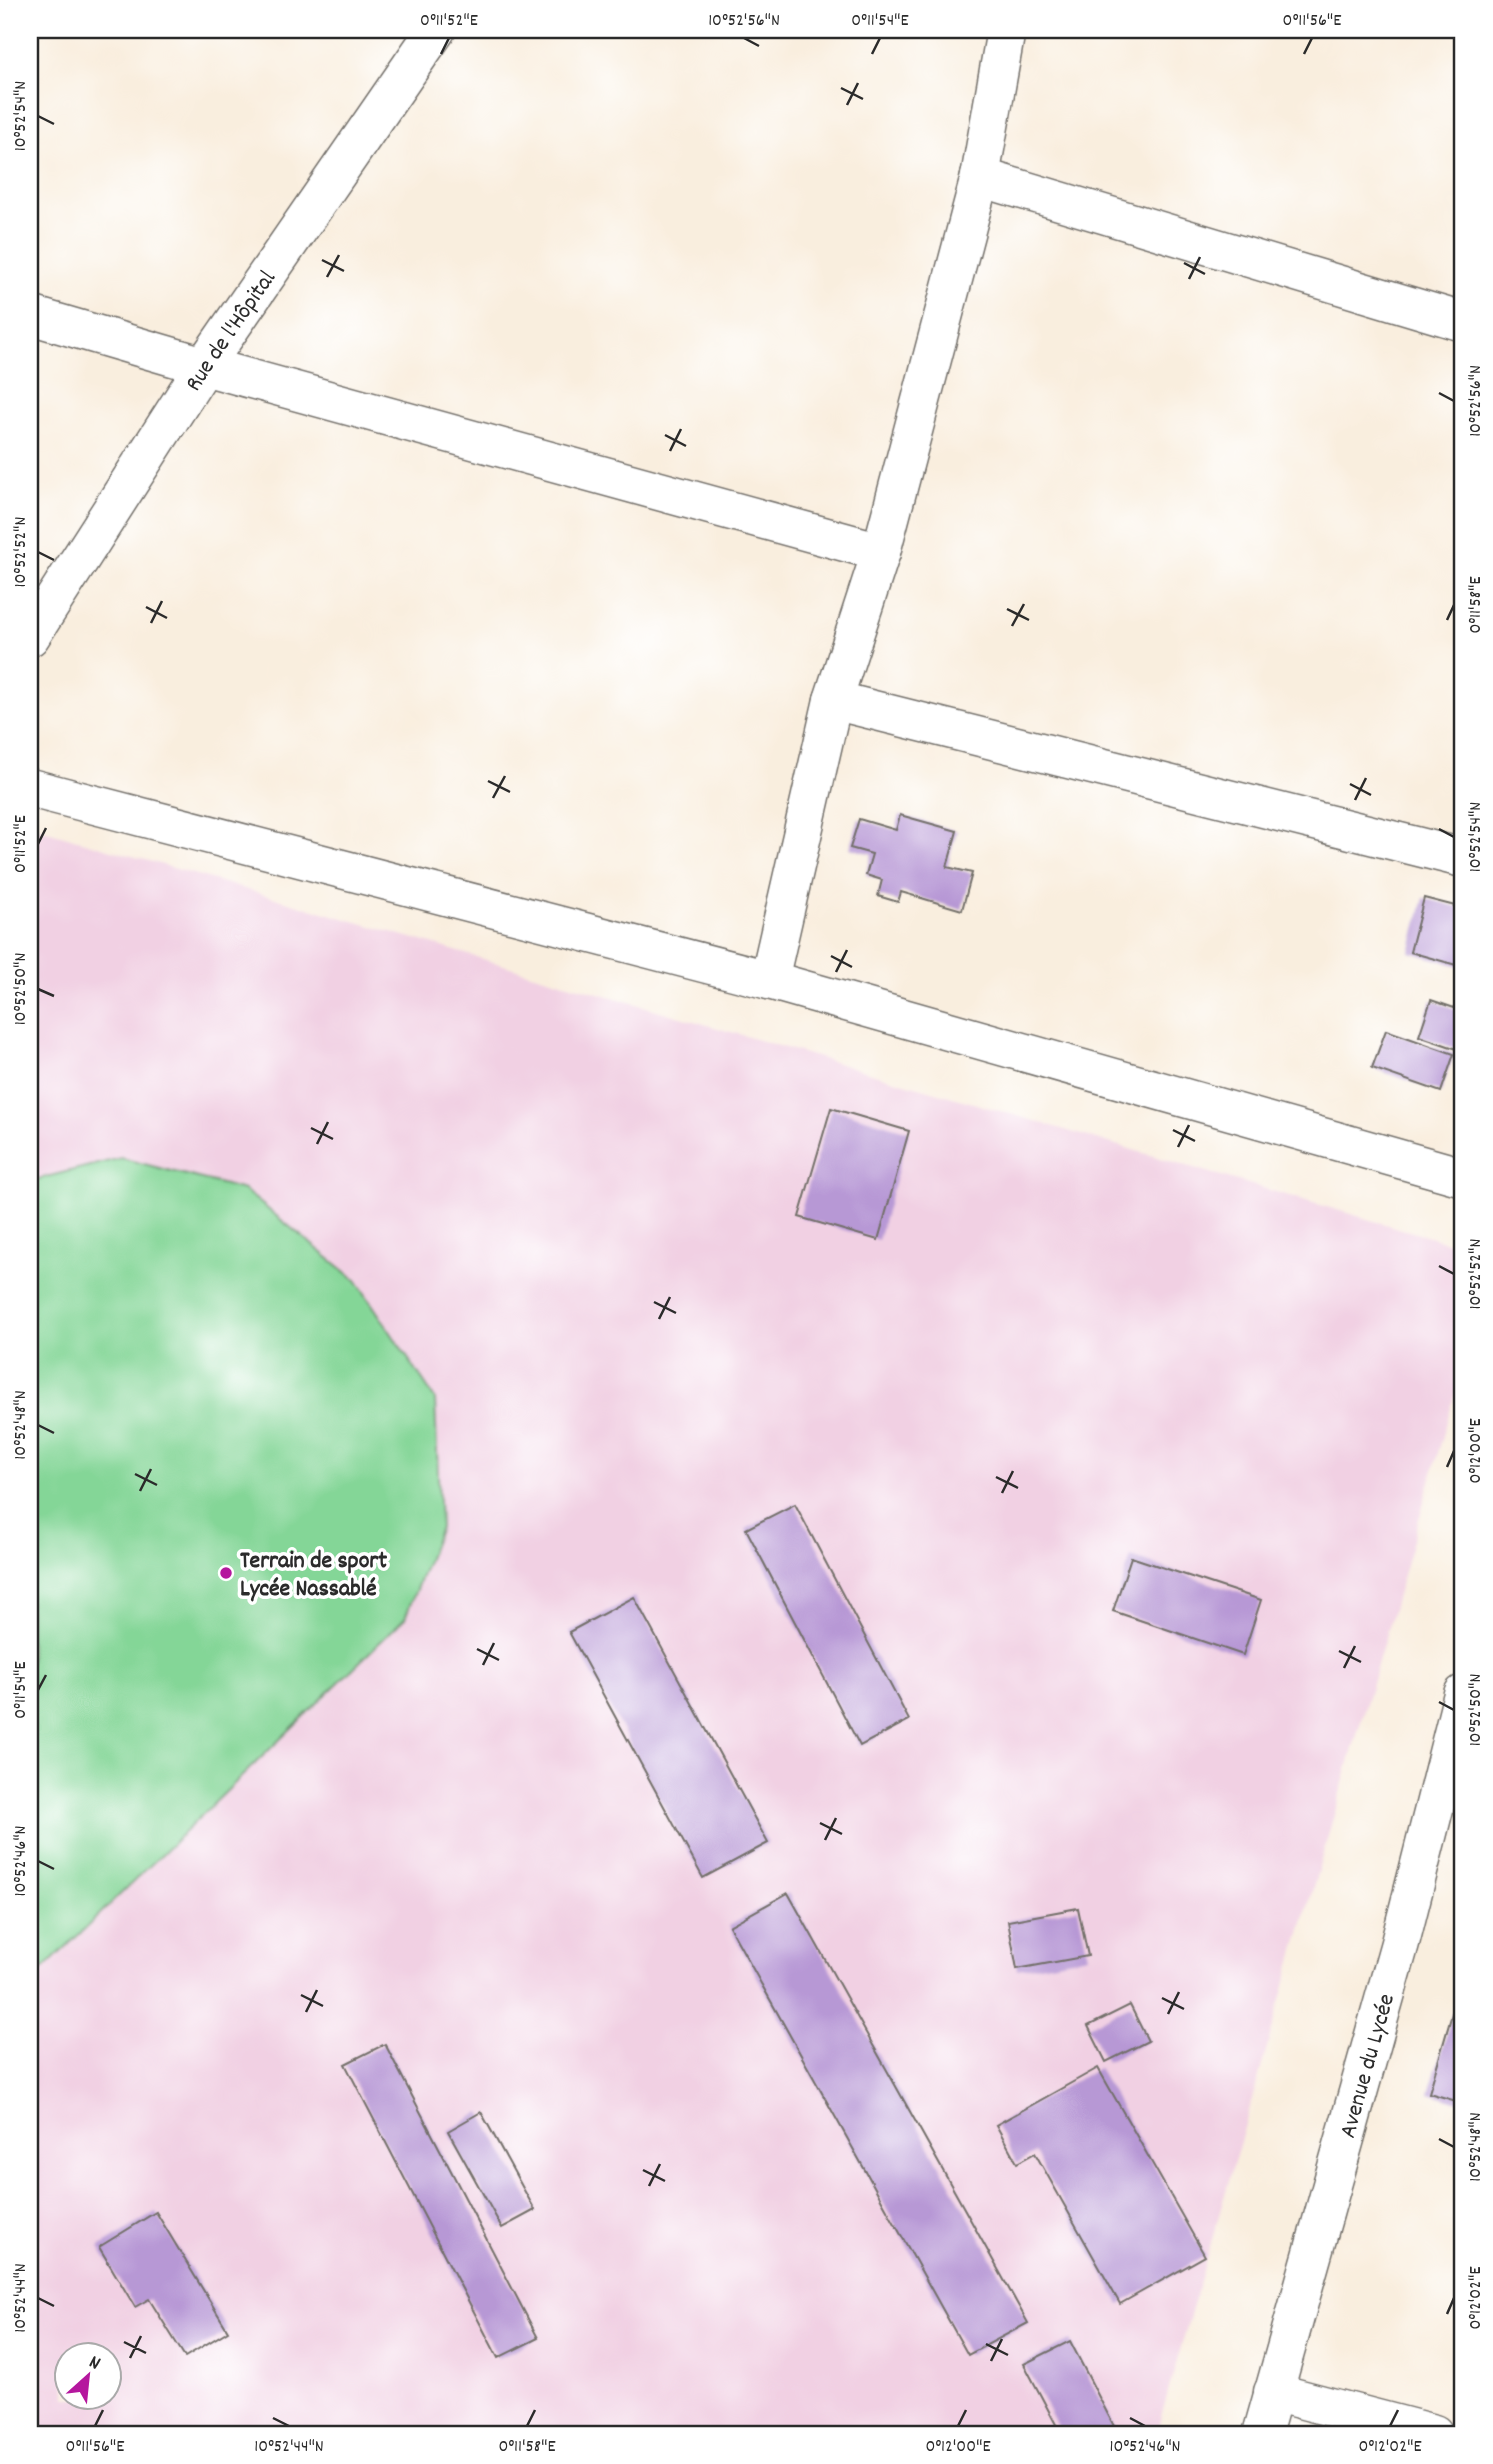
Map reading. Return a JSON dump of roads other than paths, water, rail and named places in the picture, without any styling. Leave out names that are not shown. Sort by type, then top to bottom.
[{"type":"street","name":"Rue de l'Hôpital","points":[[30,637],[204,366],[436,30]]},
{"type":"street","points":[[769,980],[833,700],[881,552],[980,177],[1006,30]]},
{"type":"street","points":[[980,177],[1463,322]]},
{"type":"street","points":[[30,315],[204,366],[881,552]]},
{"type":"street","points":[[833,700],[1463,858]]},
{"type":"street","points":[[30,788],[769,980],[1463,1177]]},
{"type":"street","name":"Avenue du Lycée","points":[[1262,2434],[1400,1943],[1463,1694]]},
{"type":"street","points":[[1273,2392],[1434,2434]]},
{"type":"place","name":"Terrain de sport Lycée Nassablé","points":[[226,1573]]}]
